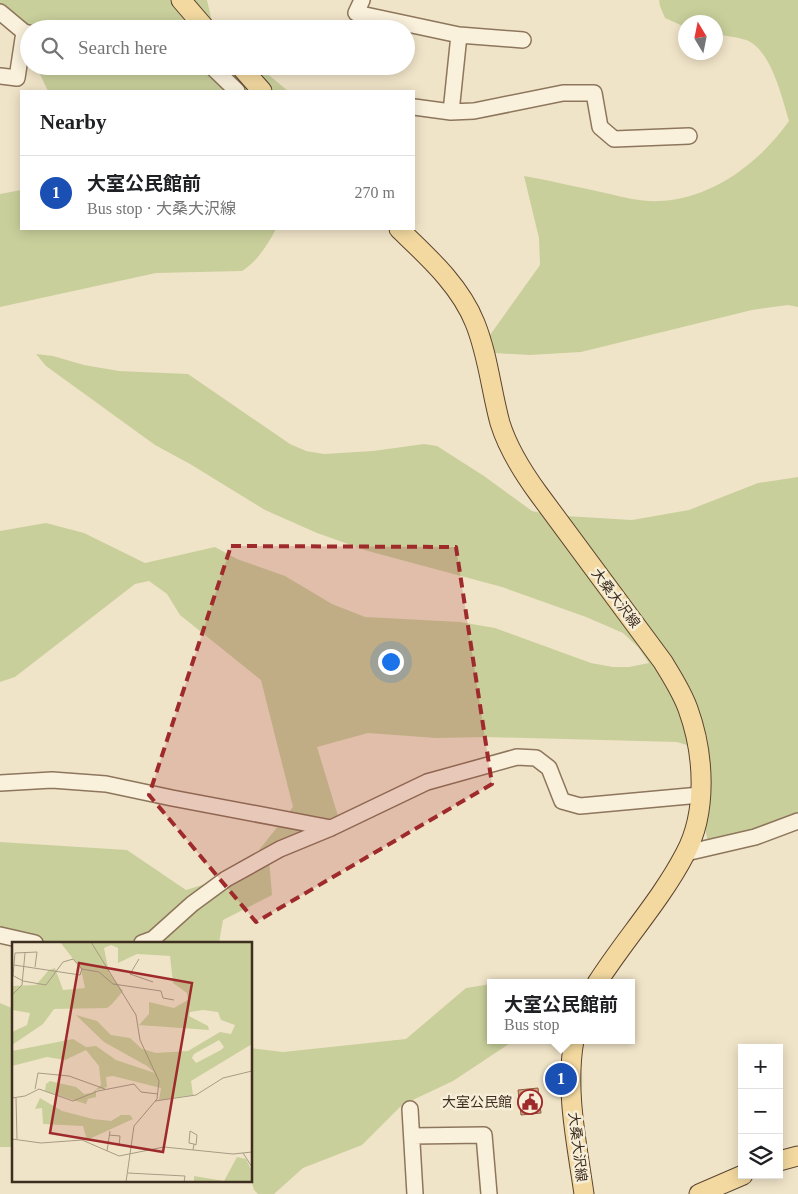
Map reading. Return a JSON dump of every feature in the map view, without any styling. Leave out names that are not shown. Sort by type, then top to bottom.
[{"type":"main road","points":[[181,0],[198,20]]},
{"type":"main road","points":[[248,75],[261,90]]},
{"type":"main road","name":"大桑大沢線","points":[[399,230],[428,257],[452,285],[475,323],[484,352],[500,424],[510,450],[522,471],[663,662],[678,687],[688,709],[697,744],[700,768],[700,796],[696,822],[686,853],[670,881],[600,979]]},
{"type":"main road","name":"大桑大沢線","points":[[574,1044],[571,1074],[572,1098],[584,1194]]},
{"type":"main road","points":[[783,1160],[798,1156]]},
{"type":"main road","points":[[699,1194],[738,1177]]},
{"type":"street","points":[[362,0],[356,13],[388,20]]},
{"type":"street","points":[[0,12],[20,28]]},
{"type":"street","points":[[415,26],[458,35],[524,40]]},
{"type":"street","points":[[451,112],[458,35]]},
{"type":"street","points":[[0,76],[17,78],[20,63]]},
{"type":"street","points":[[220,75],[236,90]]},
{"type":"street","points":[[415,107],[451,112],[474,111],[563,93],[594,93],[600,127],[614,139],[690,136]]},
{"type":"street","points":[[145,942],[153,939],[192,904],[226,879],[280,848],[331,828],[426,782],[517,757],[536,758],[550,768],[562,801],[580,806],[700,796]]},
{"type":"street","points":[[0,783],[52,780],[106,784],[331,828]]},
{"type":"street","points":[[686,853],[755,837],[798,821]]},
{"type":"street","points":[[0,935],[31,942]]},
{"type":"street","points":[[410,1109],[415,1194]]},
{"type":"street","points":[[412,1136],[484,1135],[489,1194]]},
{"type":"highlighted area","points":[[231,546],[456,547],[492,784],[256,922],[149,795]]},
{"type":"green space","points":[[0,0],[207,0],[212,20],[20,20],[20,42],[0,17]]},
{"type":"green space","points":[[659,0],[798,0],[798,307],[788,305],[752,310],[581,352],[530,355],[493,353],[482,350],[490,335],[540,265],[539,238],[524,176],[635,199],[660,201],[680,198],[698,193],[733,176],[764,151],[789,121],[769,64],[755,45],[746,40],[723,35],[723,15],[678,15],[678,24],[665,18]]},
{"type":"green space","points":[[40,75],[269,75],[287,90],[48,90]]},
{"type":"green space","points":[[20,190],[20,230],[275,230],[266,247],[242,271],[156,273],[0,307],[0,194]]},
{"type":"green space","points":[[36,354],[119,371],[188,374],[290,444],[306,451],[324,454],[373,451],[424,444],[437,446],[484,476],[532,511],[550,515],[632,520],[689,510],[758,483],[798,477],[798,817],[708,843],[705,827],[709,752],[677,742],[484,737],[436,738],[368,733],[317,747],[338,816],[268,848],[272,895],[223,920],[219,942],[37,942],[0,935],[0,842],[127,850],[186,890],[241,873],[293,807],[261,680],[180,615],[167,594],[149,581],[135,584],[15,677],[0,682],[0,531],[46,523],[84,533],[145,563],[215,547],[237,559],[285,576],[332,604],[365,617],[460,622],[495,628],[591,663],[613,667],[629,667],[649,663],[638,647],[623,633],[586,617],[502,587],[368,551],[317,533],[265,510],[155,445],[46,366]]},
{"type":"green space","points":[[487,985],[487,1044],[509,1044],[453,1081],[402,1105],[362,1145],[303,1168],[274,1194],[258,1194],[254,1190],[252,1182],[252,1048],[283,1052],[406,1039],[466,988]]},
{"type":"green space","points":[[0,1003],[12,1008],[12,1147],[0,1147]]},
{"type":"building","name":"大室公民館","points":[[538,1088],[541,1113],[521,1115],[518,1090]]},
{"type":"place","name":"大室公民館前","points":[[561,1079]]},
{"type":"place","name":"大室公民館","points":[[530,1102]]}]
